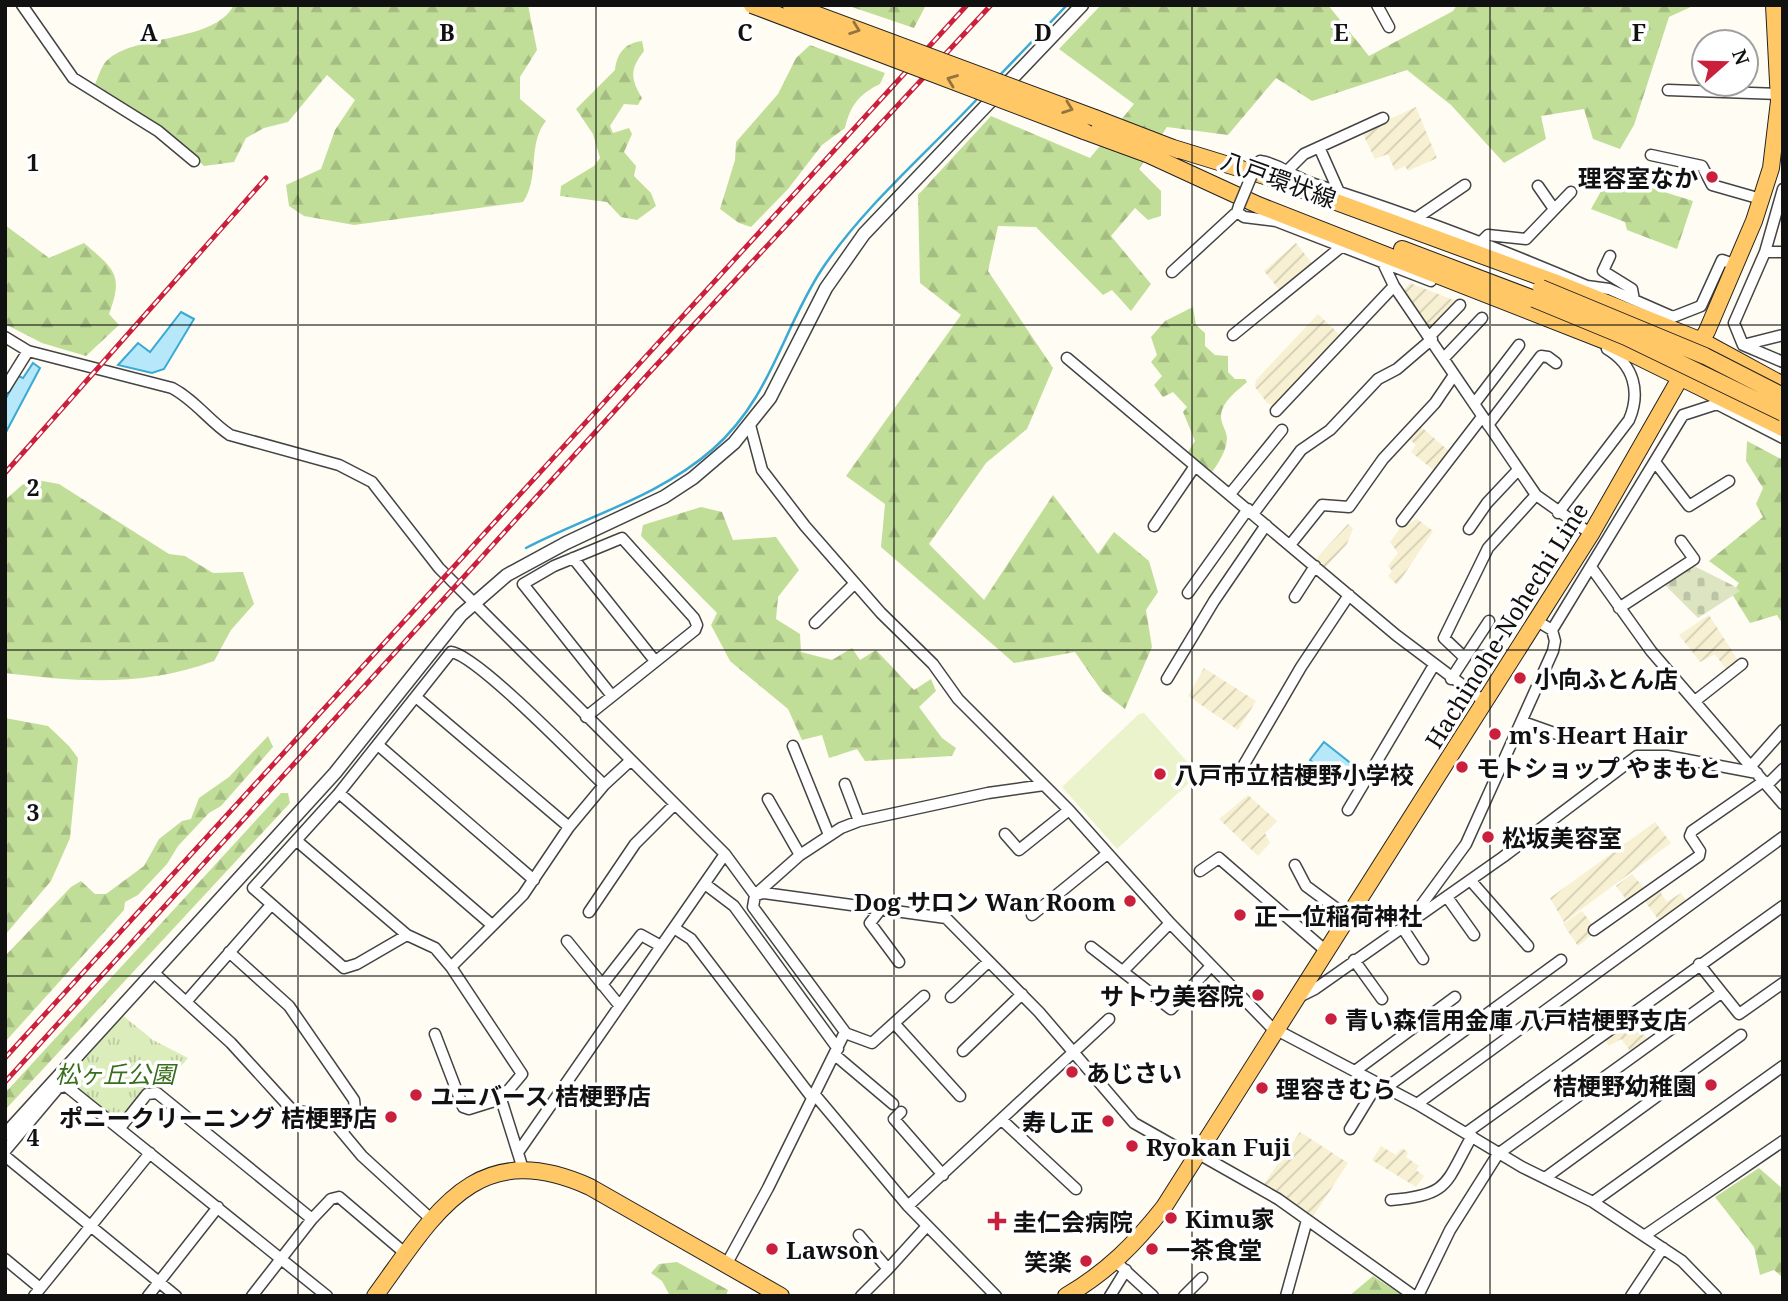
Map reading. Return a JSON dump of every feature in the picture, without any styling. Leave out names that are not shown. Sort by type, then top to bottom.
[{"type":"main road","name":"八戸環状線","points":[[752,5],[1090,124],[1170,147],[1537,293],[1783,412]]},
{"type":"main road","name":"八戸環状線","points":[[791,5],[1090,124],[1145,153],[1705,356],[1783,396]]},
{"type":"main road","points":[[1702,341],[1737,265],[1771,168],[1781,96],[1774,5]]},
{"type":"main road","points":[[1170,147],[1283,183],[1554,282],[1702,341],[1783,385]]},
{"type":"main road","points":[[1145,153],[1258,205],[1595,336],[1682,376],[1783,428]]},
{"type":"main road","name":"Hachinohe-Nohechi Line","points":[[1066,1296],[1121,1266],[1164,1207],[1537,621],[1591,534],[1702,341]]},
{"type":"main road","points":[[375,1296],[431,1219],[467,1187],[494,1175],[523,1169],[565,1176],[590,1187],[781,1296]]},
{"type":"street","points":[[22,5],[73,78],[158,131],[194,161]]},
{"type":"street","points":[[5,1135],[327,782],[474,603],[532,560],[664,497],[694,478],[750,425],[770,398],[826,288],[864,234],[1082,5]]},
{"type":"street","points":[[1377,5],[1390,27]]},
{"type":"street","points":[[1668,90],[1781,96]]},
{"type":"street","points":[[1287,171],[1295,161],[1319,147],[1383,118]]},
{"type":"street","points":[[1319,147],[1339,192]]},
{"type":"street","points":[[1651,155],[1702,166],[1712,185],[1761,199]]},
{"type":"street","points":[[1172,272],[1238,209],[1260,161],[1270,163],[1298,178],[1416,219],[1587,286],[1609,289],[1673,317],[1701,306],[1722,260],[1737,265]]},
{"type":"street","points":[[1416,219],[1465,185]]},
{"type":"street","points":[[1538,186],[1554,209]]},
{"type":"street","points":[[1783,189],[1765,252],[1734,323],[1743,345],[1783,362]]},
{"type":"street","points":[[1479,243],[1488,235],[1525,239],[1572,192]]},
{"type":"street","points":[[1238,209],[1244,217],[1276,221],[1609,349],[1625,364],[1633,379],[1636,394],[1629,420],[1558,513]]},
{"type":"street","points":[[1233,335],[1341,247]]},
{"type":"street","points":[[1765,252],[1783,252]]},
{"type":"street","points":[[1610,256],[1603,271],[1632,289],[1634,300]]},
{"type":"street","points":[[1384,263],[1394,286],[1536,495],[1591,534]]},
{"type":"street","points":[[1276,411],[1394,286]]},
{"type":"street","points":[[1188,593],[1301,450],[1330,430],[1378,379],[1397,369],[1460,305]]},
{"type":"street","points":[[1444,358],[1482,318]]},
{"type":"street","points":[[1743,345],[1783,335]]},
{"type":"street","points":[[5,337],[28,351],[172,388],[186,395],[215,425],[230,435],[356,472],[372,482],[420,547],[629,761],[725,854],[755,895],[946,918],[987,963],[1022,994],[1134,1123],[1196,1155],[1307,1220],[1416,1296],[1450,1230],[1498,1154],[1721,993]]},
{"type":"street","points":[[1474,404],[1519,345]]},
{"type":"street","points":[[5,388],[28,351]]},
{"type":"street","points":[[1402,521],[1541,356],[1548,356],[1556,363]]},
{"type":"street","points":[[1067,358],[1451,680],[1485,702]]},
{"type":"street","points":[[1290,545],[1322,505],[1344,508],[1353,504],[1383,459],[1435,403],[1454,375]]},
{"type":"street","points":[[1552,630],[1682,415],[1717,404],[1783,438]]},
{"type":"street","points":[[750,425],[762,470],[779,496],[855,583],[933,664],[958,699],[1069,810],[1170,923],[1275,1031],[1383,1085],[1498,1154],[1593,1202],[1682,1261],[1716,1296]]},
{"type":"street","points":[[1230,494],[1282,430]]},
{"type":"street","points":[[1655,462],[1689,506],[1729,481]]},
{"type":"street","points":[[1154,526],[1195,466]]},
{"type":"street","points":[[1469,529],[1487,503],[1518,470]]},
{"type":"street","points":[[1464,657],[1444,638],[1447,629],[1463,604],[1488,548],[1536,495]]},
{"type":"street","points":[[1167,679],[1214,601],[1265,525]]},
{"type":"street","points":[[586,717],[695,631],[697,625],[694,618],[622,538],[573,558],[523,584],[612,696]]},
{"type":"street","points":[[1619,608],[1694,559],[1681,541]]},
{"type":"street","points":[[573,558],[655,661]]},
{"type":"street","points":[[1295,597],[1315,566]]},
{"type":"street","points":[[1591,567],[1651,652],[1783,804]]},
{"type":"street","points":[[815,623],[855,583]]},
{"type":"street","points":[[1242,768],[1301,667],[1349,595]]},
{"type":"street","points":[[1451,680],[1489,621]]},
{"type":"street","points":[[1405,925],[1445,877],[1466,844],[1523,722],[1555,641],[1552,630],[1537,621]]},
{"type":"street","points":[[407,935],[357,964],[344,968],[253,888],[339,793],[451,652],[459,653],[604,785]]},
{"type":"street","points":[[1695,701],[1742,664]]},
{"type":"street","points":[[1348,810],[1434,665]]},
{"type":"street","points":[[416,697],[569,827]]},
{"type":"street","points":[[1523,722],[1571,739]]},
{"type":"street","points":[[1760,776],[1783,730]]},
{"type":"street","points":[[378,746],[534,880]]},
{"type":"street","points":[[793,746],[829,835]]},
{"type":"street","points":[[1296,998],[1315,989],[1471,881],[1637,756],[1667,756],[1760,776]]},
{"type":"street","points":[[451,967],[534,880],[569,827],[604,785],[629,761]]},
{"type":"street","points":[[1594,930],[1699,856],[1700,851],[1690,836],[1692,831],[1760,776],[1783,769]]},
{"type":"street","points":[[845,784],[859,821]]},
{"type":"street","points":[[924,996],[872,1043],[845,1033],[753,906],[755,895],[800,855],[829,835],[859,821],[988,793],[1044,785]]},
{"type":"street","points":[[339,793],[492,925]]},
{"type":"street","points":[[768,799],[800,855]]},
{"type":"street","points":[[589,912],[635,844],[675,804]]},
{"type":"street","points":[[1005,834],[1018,850],[1069,810]]},
{"type":"street","points":[[1417,1104],[1783,837]]},
{"type":"street","points":[[296,841],[407,935],[435,948],[451,967],[522,1074],[501,1099],[470,1109],[463,1107],[435,1034]]},
{"type":"street","points":[[519,1151],[725,854]]},
{"type":"street","points":[[1032,915],[1107,854]]},
{"type":"street","points":[[1200,871],[1219,858],[1326,951]]},
{"type":"street","points":[[1295,865],[1306,886],[1348,916]]},
{"type":"street","points":[[1471,881],[1528,946]]},
{"type":"street","points":[[705,884],[734,906],[837,1052],[897,1108],[894,1119],[943,1175]]},
{"type":"street","points":[[1447,897],[1474,934]]},
{"type":"street","points":[[186,1002],[271,905]]},
{"type":"street","points":[[1391,1200],[1430,1195],[1440,1189],[1469,1135],[1699,964],[1783,906]]},
{"type":"street","points":[[881,909],[870,923],[899,962]]},
{"type":"street","points":[[1124,971],[1170,923]]},
{"type":"street","points":[[1405,925],[1423,959]]},
{"type":"street","points":[[674,928],[691,939],[814,1097],[908,1206],[996,1296]]},
{"type":"street","points":[[602,985],[641,935],[661,946]]},
{"type":"street","points":[[567,941],[619,1005]]},
{"type":"street","points":[[1090,947],[1171,1009],[1211,966]]},
{"type":"street","points":[[229,952],[289,1006],[354,1100],[355,1109],[337,1124]]},
{"type":"street","points":[[1354,960],[1382,999]]},
{"type":"street","points":[[1350,1129],[1383,1085],[1561,960]]},
{"type":"street","points":[[951,997],[987,963]]},
{"type":"street","points":[[1699,964],[1739,1014],[1783,983]]},
{"type":"street","points":[[153,972],[244,1056],[293,1111],[327,1114],[362,1156],[431,1219]]},
{"type":"street","points":[[962,1051],[1022,994]]},
{"type":"street","points":[[1355,1071],[1455,997]]},
{"type":"street","points":[[908,1206],[1003,1121],[1037,1084],[1110,1018]]},
{"type":"street","points":[[894,1023],[960,1096]]},
{"type":"street","points":[[726,1265],[845,1033]]},
{"type":"street","points":[[1545,1178],[1741,1035]]},
{"type":"street","points":[[1593,1202],[1783,1066]]},
{"type":"street","points":[[176,1296],[89,1227],[5,1153],[62,1085],[72,1089],[327,1296]]},
{"type":"street","points":[[120,1128],[147,1094],[157,1093],[312,1219]]},
{"type":"street","points":[[501,1099],[523,1169]]},
{"type":"street","points":[[1003,1121],[1076,1189]]},
{"type":"street","points":[[1644,1236],[1783,1141]]},
{"type":"street","points":[[5,1259],[37,1292],[150,1153]]},
{"type":"street","points":[[252,1296],[312,1219],[331,1199],[339,1197],[405,1254]]},
{"type":"street","points":[[148,1296],[218,1208]]},
{"type":"street","points":[[1286,1296],[1307,1220]]},
{"type":"street","points":[[861,1296],[927,1226]]},
{"type":"street","points":[[859,1235],[888,1269]]},
{"type":"street","points":[[1631,1296],[1663,1248]]},
{"type":"street","points":[[1110,1296],[1121,1266],[1153,1296]]},
{"type":"street","points":[[1184,1296],[1202,1278]]},
{"type":"shaded area","points":[[1416,107],[1437,158],[1408,171],[1405,166],[1395,171],[1388,154],[1375,159],[1362,132]]},
{"type":"shaded area","points":[[1296,243],[1315,267],[1281,292],[1264,271]]},
{"type":"shaded area","points":[[1410,283],[1456,301],[1430,331],[1402,292]]},
{"type":"shaded area","points":[[1318,314],[1342,337],[1275,406],[1267,403],[1255,387],[1256,380]]},
{"type":"shaded area","points":[[1419,425],[1450,452],[1436,472],[1411,452],[1416,445],[1407,437]]},
{"type":"shaded area","points":[[1417,519],[1433,531],[1397,585],[1388,576],[1392,571],[1388,566],[1398,553],[1390,542],[1403,524]]},
{"type":"shaded area","points":[[1348,524],[1353,528],[1347,544],[1324,569],[1315,560]]},
{"type":"shaded area","points":[[1709,615],[1739,662],[1727,671],[1715,654],[1700,662],[1679,635]]},
{"type":"shaded area","points":[[1204,668],[1256,701],[1238,730],[1188,696]]},
{"type":"shaded area","points":[[1248,795],[1277,821],[1265,833],[1270,843],[1258,856],[1219,819]]},
{"type":"shaded area","points":[[1655,822],[1671,843],[1564,922],[1550,898]]},
{"type":"shaded area","points":[[1632,874],[1645,889],[1628,902],[1616,886]]},
{"type":"shaded area","points":[[1658,889],[1667,902],[1681,893],[1687,902],[1660,922],[1644,900]]},
{"type":"shaded area","points":[[1582,911],[1594,927],[1594,933],[1578,946],[1563,924]]},
{"type":"shaded area","points":[[1632,1018],[1648,1040],[1631,1052],[1621,1039],[1609,1046],[1605,1040]]},
{"type":"shaded area","points":[[1300,1132],[1348,1163],[1312,1218],[1263,1185]]},
{"type":"shaded area","points":[[1381,1146],[1396,1155],[1402,1148],[1408,1152],[1406,1157],[1419,1166],[1416,1170],[1424,1176],[1416,1187],[1372,1160]]},
{"type":"green space","points":[[234,5],[528,5],[537,50],[520,77],[520,99],[546,121],[537,140],[531,182],[523,202],[354,225],[304,216],[289,206],[286,185],[321,169],[335,130],[355,100],[327,75],[288,122],[264,128],[246,138],[234,162],[204,166],[158,124],[95,84],[104,64],[115,54],[131,47],[208,27],[223,18]]},
{"type":"green space","points":[[846,5],[926,5],[914,28]]},
{"type":"green space","points":[[1101,5],[1328,5],[1369,56],[1453,11],[1457,5],[1695,5],[1669,17],[1634,125],[1620,149],[1593,139],[1584,109],[1541,116],[1546,139],[1504,163],[1451,105],[1407,70],[1312,101],[1276,78],[1228,135],[1167,127],[1139,169],[1161,191],[1161,216],[1148,220],[1135,208],[1111,236],[1151,284],[1131,311],[1112,290],[1103,295],[1036,227],[998,226],[988,271],[1053,368],[1027,429],[986,463],[929,544],[984,600],[1053,495],[1098,554],[1114,532],[1149,561],[1158,592],[1146,610],[1152,647],[1125,709],[1102,691],[1075,652],[1014,663],[881,547],[885,504],[846,476],[961,315],[920,283],[918,195],[991,116],[1090,158],[1134,104],[1059,49]]},
{"type":"green space","points":[[642,41],[644,51],[633,74],[642,98],[638,105],[624,104],[610,126],[613,133],[629,128],[632,134],[624,152],[636,166],[634,176],[651,193],[656,206],[637,220],[621,217],[607,202],[560,196],[561,186],[594,166],[600,158],[593,134],[576,109],[615,70],[623,50]]},
{"type":"green space","points":[[810,45],[885,73],[880,84],[856,102],[845,128],[822,145],[788,189],[751,227],[739,223],[720,209],[735,160],[736,142],[778,94],[796,58]]},
{"type":"green space","points":[[1610,175],[1693,201],[1677,249],[1627,230],[1625,222],[1591,209]]},
{"type":"green space","points":[[5,225],[49,258],[84,243],[109,266],[116,281],[116,290],[109,314],[119,325],[86,356],[42,343],[5,324]]},
{"type":"green space","points":[[1193,307],[1196,325],[1205,333],[1205,346],[1215,355],[1228,356],[1228,372],[1235,379],[1245,379],[1247,382],[1224,406],[1221,417],[1227,436],[1226,443],[1222,457],[1211,473],[1188,452],[1195,441],[1183,412],[1187,407],[1173,392],[1163,397],[1154,385],[1162,376],[1151,362],[1157,355],[1151,337],[1165,321]]},
{"type":"green space","points":[[1747,441],[1783,460],[1783,625],[1777,615],[1750,623],[1732,594],[1739,583],[1709,561],[1763,517],[1756,504],[1763,488],[1746,461]]},
{"type":"green space","points":[[37,480],[59,484],[169,554],[185,556],[213,573],[243,572],[254,604],[231,630],[214,661],[136,679],[59,679],[5,673],[5,500],[22,485]]},
{"type":"green space","points":[[701,507],[722,512],[733,540],[776,537],[799,570],[778,597],[776,619],[800,634],[801,652],[832,660],[852,648],[860,660],[876,650],[914,690],[931,679],[936,691],[919,707],[942,738],[956,748],[952,756],[865,761],[857,749],[829,758],[822,735],[802,740],[788,709],[730,661],[711,625],[717,613],[641,536],[643,525]]},
{"type":"green space","points":[[1692,565],[1740,591],[1698,618],[1663,583]]},
{"type":"green space","points":[[1144,713],[1190,765],[1190,782],[1117,849],[1062,787],[1139,714]]},
{"type":"green space","points":[[5,718],[48,726],[78,758],[70,838],[51,881],[5,935]]},
{"type":"green space","points":[[268,736],[273,747],[221,806],[209,813],[178,846],[167,864],[138,895],[125,902],[124,910],[5,1042],[5,956],[71,887],[81,881],[95,894],[106,894],[144,866],[159,839],[182,821],[191,819],[199,798],[229,777]]},
{"type":"green space","points":[[281,793],[288,793],[290,803],[5,1110],[5,1093]]},
{"type":"green space","name":"松ヶ丘公園","points":[[121,1014],[153,1040],[188,1058],[160,1091],[148,1087],[120,1122],[64,1080]]},
{"type":"green space","points":[[1759,1168],[1783,1189],[1783,1278],[1774,1270],[1760,1275],[1754,1247],[1715,1197]]},
{"type":"green space","points":[[677,1262],[728,1290],[726,1296],[670,1296],[662,1281],[651,1273],[659,1264]]},
{"type":"green space","points":[[1373,1276],[1403,1296],[1349,1296]]},
{"type":"water","points":[[181,312],[194,319],[164,369],[152,373],[118,365],[138,343],[150,352]]},
{"type":"water","points":[[33,363],[40,368],[5,434],[5,400],[18,376],[23,378]]},
{"type":"water","points":[[1324,742],[1353,765],[1339,783],[1310,760]]},
{"type":"waterway","points":[[998,77],[1067,5]]},
{"type":"waterway","points":[[526,548],[647,493],[713,449],[749,408],[808,292],[839,246],[877,201],[979,97]]},
{"type":"railway","points":[[5,1058],[967,5]]},
{"type":"railway","points":[[5,1082],[649,373],[991,5]]},
{"type":"railway","points":[[5,473],[266,178]]},
{"type":"place","name":"理容室なか","points":[[1712,177]]},
{"type":"place","name":"小向ふとん店","points":[[1520,678]]},
{"type":"place","name":"m's Heart Hair","points":[[1495,734]]},
{"type":"place","name":"モトショップ やまもと","points":[[1462,767]]},
{"type":"place","name":"八戸市立桔梗野小学校","points":[[1160,774]]},
{"type":"place","name":"松坂美容室","points":[[1488,837]]},
{"type":"place","name":"Dog サロン Wan Room","points":[[1130,901]]},
{"type":"place","name":"正一位稲荷神社","points":[[1240,915]]},
{"type":"place","name":"サトウ美容院","points":[[1258,995]]},
{"type":"place","name":"青い森信用金庫 八戸桔梗野支店","points":[[1331,1019]]},
{"type":"place","name":"あじさい","points":[[1072,1072]]},
{"type":"place","name":"桔梗野幼稚園","points":[[1711,1085]]},
{"type":"place","name":"理容きむら","points":[[1262,1088]]},
{"type":"place","name":"ユニバース 桔梗野店","points":[[416,1095]]},
{"type":"place","name":"ポニークリーニング 桔梗野店","points":[[391,1117]]},
{"type":"place","name":"寿し正","points":[[1108,1121]]},
{"type":"place","name":"Ryokan Fuji","points":[[1132,1146]]},
{"type":"place","name":"Kimu家","points":[[1171,1218]]},
{"type":"place","name":"圭仁会病院","points":[[997,1221]]},
{"type":"place","name":"Lawson","points":[[772,1249]]},
{"type":"place","name":"一茶食堂","points":[[1152,1249]]},
{"type":"place","name":"笑楽","points":[[1086,1261]]}]
